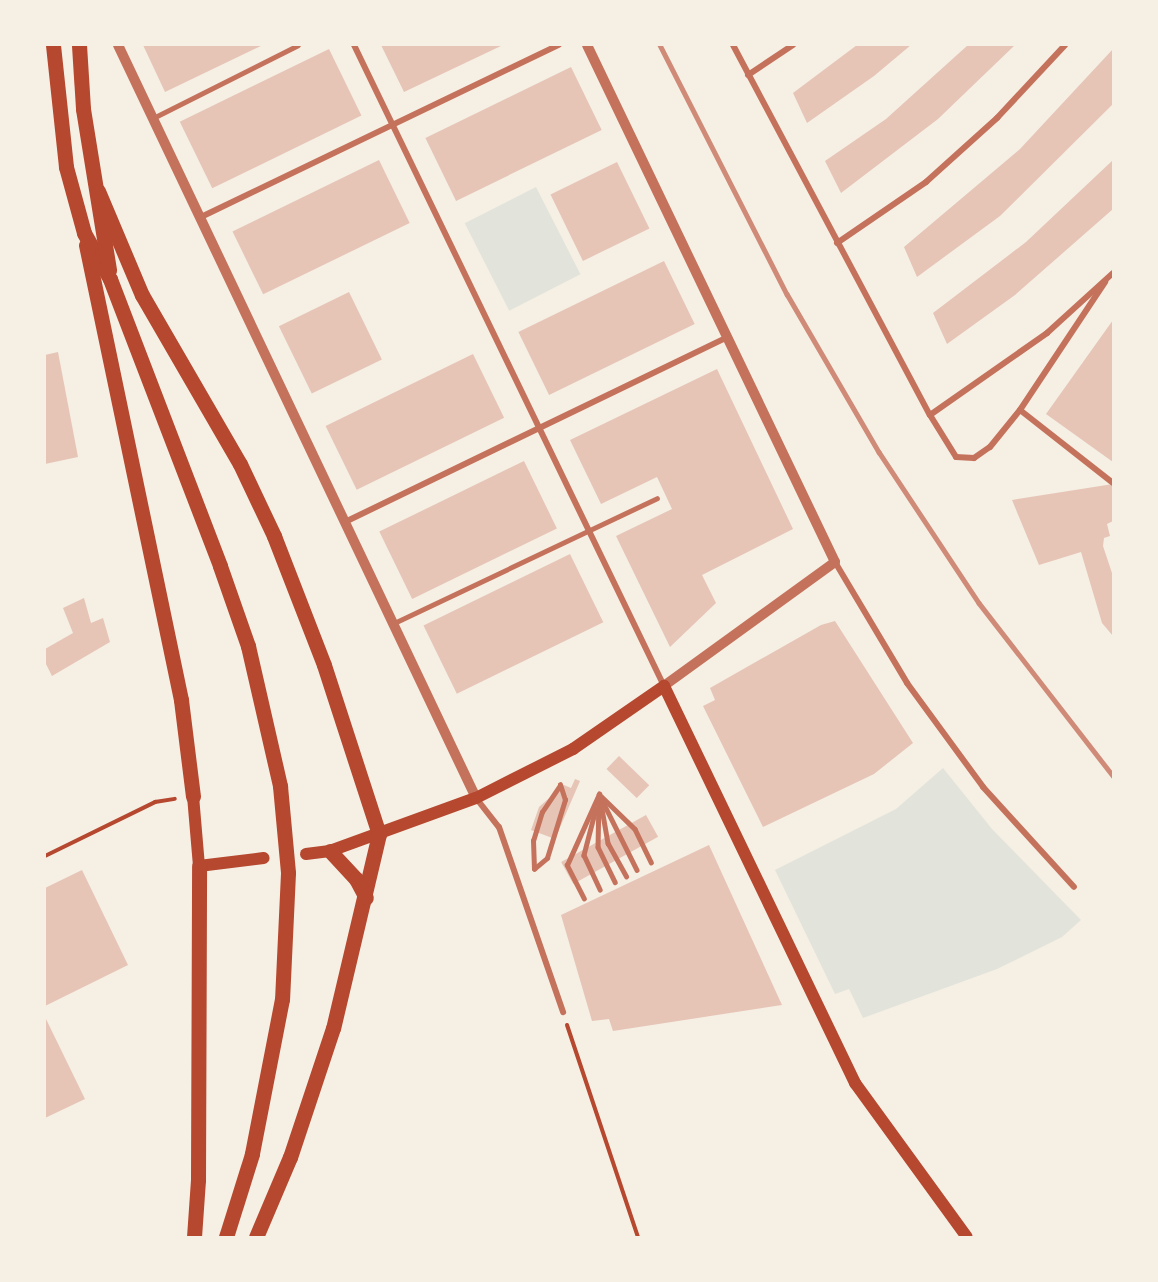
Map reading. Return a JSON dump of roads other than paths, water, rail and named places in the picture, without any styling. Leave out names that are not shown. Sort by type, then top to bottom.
[{"type":"main road","points":[[53,45],[66,167],[84,233],[181,700],[193,796],[199,866],[198,1180],[194,1237]]},
{"type":"main road","points":[[79,45],[83,109],[98,191],[110,279]]},
{"type":"main road","points":[[98,191],[142,295],[240,464],[274,536],[324,665],[379,834],[366,898],[333,1029],[290,1156],[256,1237]]},
{"type":"main road","points":[[84,233],[110,279],[248,646],[268,722],[286,841],[288,932],[272,1063],[252,1154],[226,1237]]},
{"type":"main road","points":[[306,854],[330,851],[476,798],[573,749],[664,686],[855,1083],[967,1237]]},
{"type":"main road","points":[[330,851],[356,879],[366,898]]},
{"type":"main road","points":[[199,866],[264,858]]},
{"type":"street","points":[[118,45],[347,521],[476,798],[499,826],[563,1012]]},
{"type":"street","points":[[153,118],[298,45]]},
{"type":"street","points":[[354,45],[664,686],[835,562]]},
{"type":"street","points":[[201,217],[559,45]]},
{"type":"street","points":[[587,45],[835,562],[907,683],[983,787],[1074,887]]},
{"type":"street","points":[[732,45],[930,415],[956,457],[974,458],[990,447],[1020,410],[1105,282]]},
{"type":"street","points":[[748,75],[793,45]]},
{"type":"street","points":[[837,243],[926,182],[997,118],[1065,45]]},
{"type":"street","points":[[930,415],[1047,333],[1113,273]]},
{"type":"street","points":[[347,521],[727,337]]},
{"type":"street","points":[[1020,410],[1113,483]]},
{"type":"street","points":[[394,623],[657,498]]},
{"type":"lane","points":[[560,785],[566,800],[547,858],[534,869],[533,841],[542,812],[560,785]]},
{"type":"lane","points":[[599,795],[635,829],[651,862]]},
{"type":"lane","points":[[599,795],[637,870]]},
{"type":"lane","points":[[599,795],[608,843],[626,876]]},
{"type":"lane","points":[[599,795],[598,848],[615,882]]},
{"type":"lane","points":[[599,795],[584,855],[600,890]]},
{"type":"lane","points":[[584,899],[567,865],[599,795]]},
{"type":"railway","points":[[660,45],[787,294],[879,452],[979,603],[1113,776]]}]
